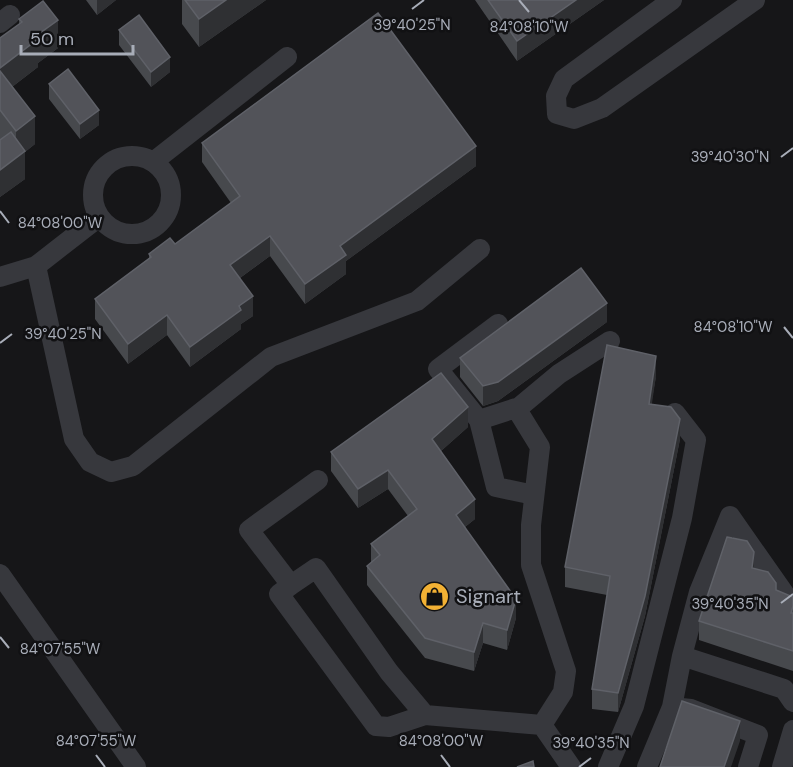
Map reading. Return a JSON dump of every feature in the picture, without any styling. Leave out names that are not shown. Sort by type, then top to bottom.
[{"type":"street","points":[[672,0],[564,79],[556,96],[557,114],[574,119],[602,108],[755,0]]},
{"type":"street","points":[[153,162],[287,57]]},
{"type":"street","points":[[127,156],[140,156],[153,162],[162,170],[171,193],[169,205],[155,226],[144,232],[126,233],[108,226],[99,218],[92,192],[95,179],[103,168],[114,160],[127,156]]},
{"type":"street","points":[[0,277],[36,266],[99,218]]},
{"type":"street","points":[[36,266],[74,439],[90,462],[111,472],[133,466],[271,357],[417,301],[480,249]]},
{"type":"street","points":[[498,324],[438,369],[479,420],[496,487],[534,495]]},
{"type":"street","points":[[479,420],[517,409],[559,374],[610,342]]},
{"type":"street","points":[[517,409],[540,447],[534,495],[531,565],[566,671],[563,692],[542,725]]},
{"type":"street","points":[[608,767],[634,706],[686,496],[696,440],[675,413]]},
{"type":"street","points":[[318,480],[249,531],[285,590],[376,726],[389,727],[425,715],[542,725]]},
{"type":"street","points":[[647,767],[672,707],[682,656],[699,592],[730,516],[793,606]]},
{"type":"street","points":[[285,590],[316,568],[389,672],[425,715]]},
{"type":"street","points":[[0,574],[136,767]]},
{"type":"street","points":[[682,656],[784,689],[793,702]]},
{"type":"street","points":[[672,707],[691,709],[758,735],[748,767]]},
{"type":"street","points":[[542,725],[571,767]]},
{"type":"street","points":[[782,767],[793,730]]},
{"type":"building","points":[[185,0],[226,0],[199,19]]},
{"type":"building","points":[[488,0],[576,0],[517,41]]},
{"type":"building","points":[[43,1],[58,20],[36,36],[38,39],[0,68],[0,38],[22,22],[19,19]]},
{"type":"building","points":[[378,13],[476,146],[340,246],[346,255],[305,284],[270,236],[230,265],[253,296],[239,306],[241,310],[190,347],[167,315],[128,344],[95,299],[151,257],[149,254],[170,238],[175,244],[240,196],[202,143]]},
{"type":"building","points":[[139,15],[170,57],[151,72],[119,30]]},
{"type":"building","points":[[68,69],[99,110],[80,124],[49,84]]},
{"type":"building","points":[[0,71],[35,116],[16,131],[0,110]]},
{"type":"building","points":[[11,132],[25,151],[0,170],[0,140]]},
{"type":"building","points":[[581,268],[607,303],[498,382],[483,386],[460,358]]},
{"type":"building","points":[[607,345],[656,356],[649,404],[671,407],[680,419],[645,596],[618,693],[592,689],[610,576],[565,567]]},
{"type":"building","points":[[441,373],[468,407],[432,439],[475,499],[456,515],[516,599],[507,630],[483,623],[474,652],[425,638],[367,566],[380,555],[371,544],[417,509],[388,470],[358,489],[331,452]]},
{"type":"building","points":[[727,537],[747,541],[754,552],[752,568],[768,572],[776,583],[776,590],[793,597],[791,613],[793,613],[793,651],[699,621]]},
{"type":"building","points":[[682,701],[740,721],[724,767],[660,767]]},
{"type":"building","points":[[533,761],[534,767],[517,767]]},
{"type":"place","name":"Signart","points":[[435,596]]}]
